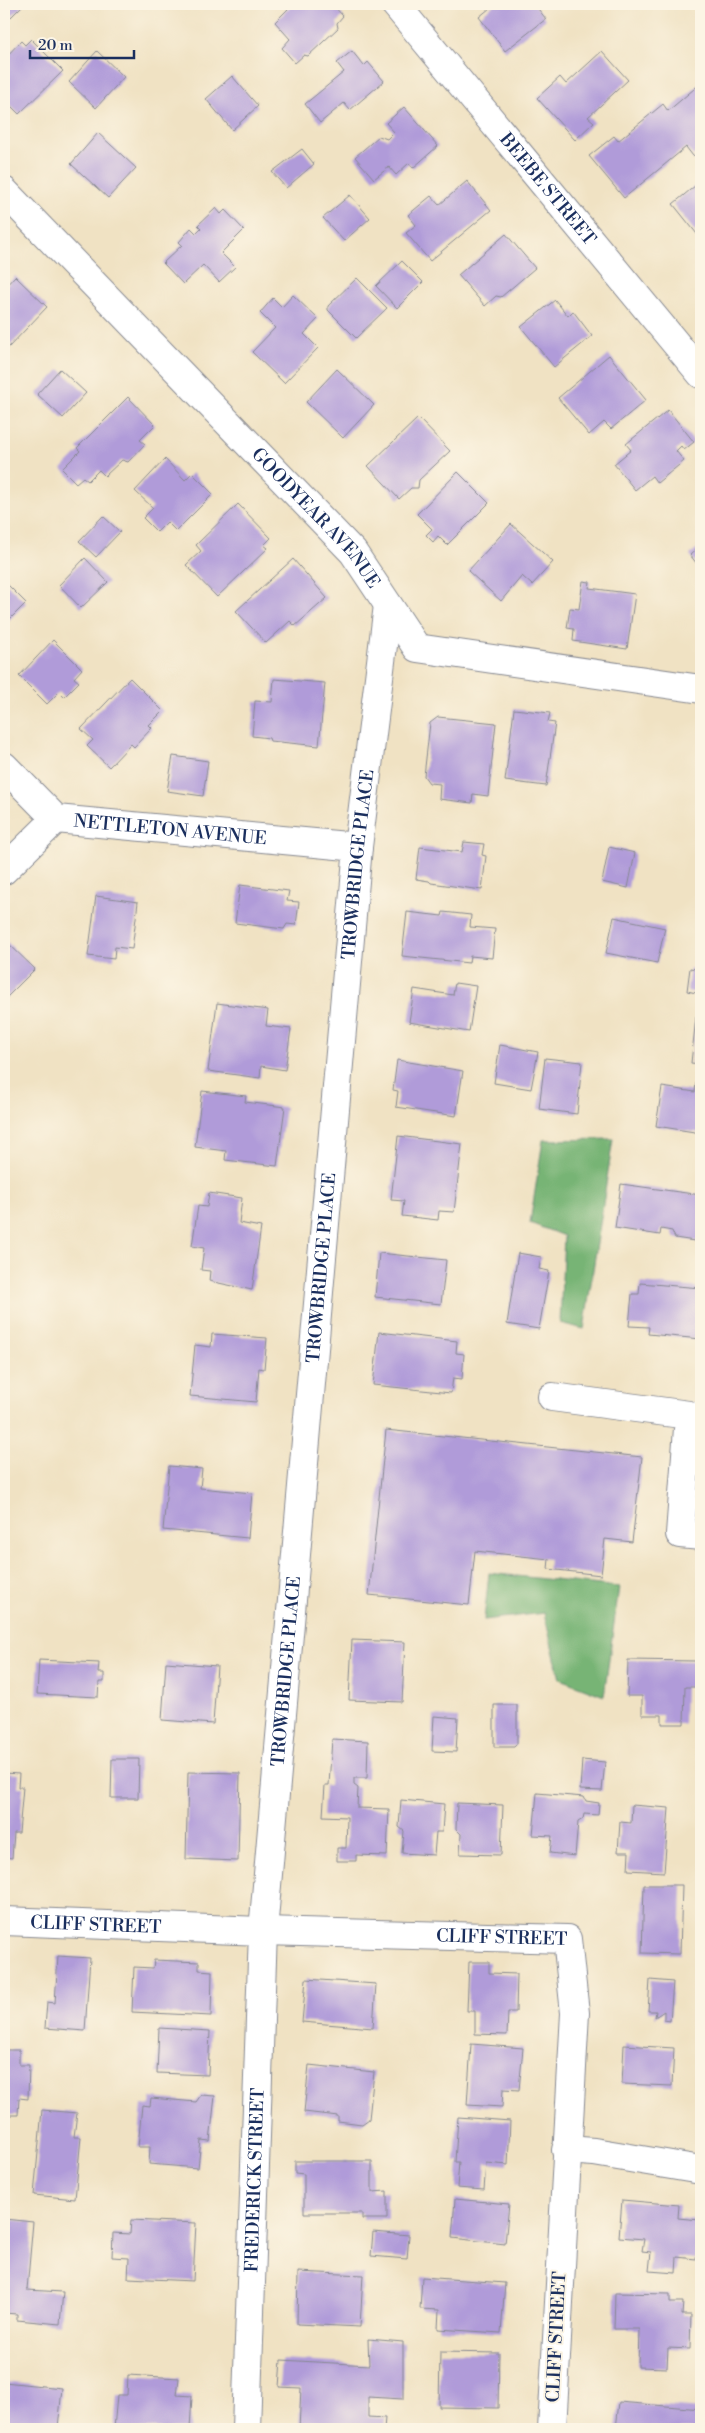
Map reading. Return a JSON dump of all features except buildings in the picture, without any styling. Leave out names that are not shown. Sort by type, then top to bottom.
[{"type":"street","name":"BEEBE STREET","points":[[395,4],[701,374]]},
{"type":"street","name":"GOODYEAR AVENUE","points":[[4,191],[353,552],[417,648],[701,689]]},
{"type":"street","name":"TROWBRIDGE PLACE","points":[[263,1932],[358,847],[388,605]]},
{"type":"street","name":"NETTLETON AVENUE","points":[[4,766],[56,819],[358,847]]},
{"type":"street","points":[[4,870],[56,819]]},
{"type":"street","points":[[552,1397],[689,1415],[680,1534],[701,1536]]},
{"type":"street","name":"CLIFF STREET","points":[[4,1921],[263,1932],[567,1939],[574,2013],[552,2429]]},
{"type":"street","name":"FREDERICK STREET","points":[[246,2429],[263,1932]]},
{"type":"street","points":[[566,2150],[594,2152],[701,2170]]},
{"type":"green space","points":[[613,1139],[584,1329],[560,1323],[564,1236],[530,1223],[543,1140]]},
{"type":"green space","points":[[489,1573],[619,1587],[604,1696],[560,1679],[544,1613],[484,1620]]}]
